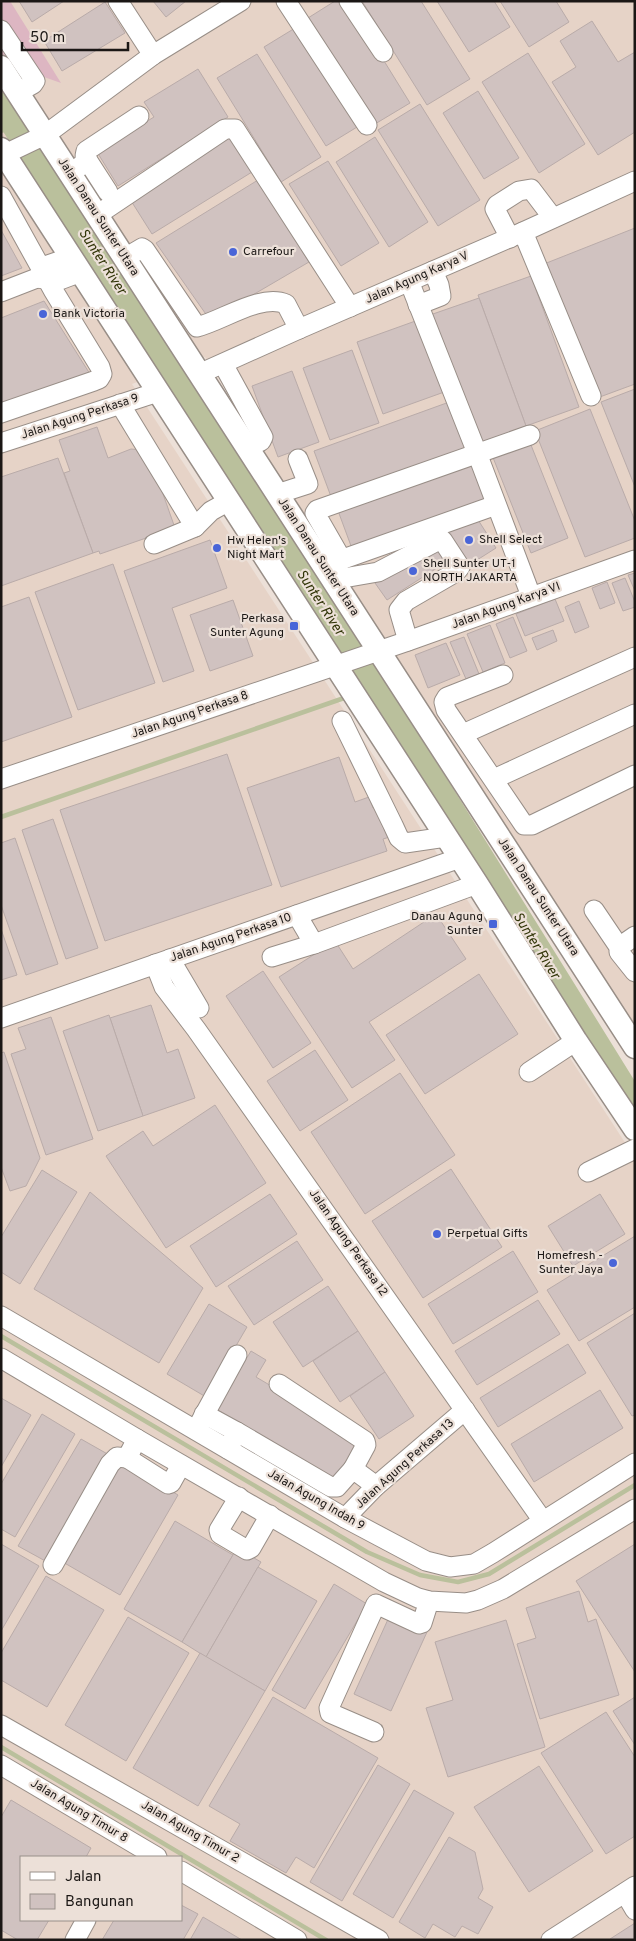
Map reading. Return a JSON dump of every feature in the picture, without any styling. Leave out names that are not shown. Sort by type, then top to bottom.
[{"type":"main road","name":"Jalan Danau Sunter Utara","points":[[1,68],[18,92],[41,137],[70,174],[277,494],[333,569],[374,652],[635,1047]]},
{"type":"main road","points":[[5,153],[158,392],[339,667],[359,702],[576,1041],[635,1129]]},
{"type":"street","points":[[118,1],[153,55]]},
{"type":"street","points":[[5,153],[41,137],[153,55],[241,1]]},
{"type":"street","points":[[349,1],[383,52]]},
{"type":"street","points":[[294,4],[367,125]]},
{"type":"street","points":[[1,30],[35,81],[18,92]]},
{"type":"street","points":[[108,192],[85,156],[86,151],[139,116]]},
{"type":"street","points":[[97,215],[224,129],[235,129],[350,307]]},
{"type":"street","points":[[70,174],[88,161]]},
{"type":"street","name":"Jalan Agung Karya V","points":[[199,374],[635,181]]},
{"type":"street","points":[[553,218],[531,189],[519,191],[498,205],[496,209],[516,235],[591,396]]},
{"type":"street","points":[[1,196],[43,276],[100,367],[102,374],[99,379],[1,413]]},
{"type":"street","points":[[125,258],[142,248],[146,250],[197,327],[252,306],[277,301],[286,304],[299,329]]},
{"type":"street","points":[[1,292],[43,276],[57,281],[76,264]]},
{"type":"street","points":[[418,306],[441,296],[439,285],[432,271]]},
{"type":"street","points":[[408,281],[478,453],[531,596]]},
{"type":"street","points":[[223,364],[263,437],[261,441],[247,448]]},
{"type":"street","name":"Jalan Agung Perkasa 9","points":[[1,443],[158,392]]},
{"type":"street","points":[[120,404],[196,527]]},
{"type":"street","points":[[333,569],[315,513],[317,510],[530,435]]},
{"type":"street","points":[[277,494],[308,484],[298,459]]},
{"type":"street","points":[[154,544],[196,527],[211,511],[229,501]]},
{"type":"street","points":[[333,569],[496,505]]},
{"type":"street","points":[[333,569],[378,572],[441,539],[443,540],[460,567],[456,572],[406,601],[399,610],[408,641]]},
{"type":"street","name":"Jalan Agung Karya VI","points":[[374,652],[635,560]]},
{"type":"street","name":"Jalan Agung Perkasa 8","points":[[1,779],[339,667],[374,652]]},
{"type":"street","points":[[463,734],[635,656]]},
{"type":"street","points":[[503,675],[447,697],[444,702],[446,710],[524,825],[528,825],[635,775]]},
{"type":"street","points":[[494,780],[635,714]]},
{"type":"street","points":[[342,721],[399,838],[405,843],[446,837]]},
{"type":"street","name":"Jalan Agung Perkasa 10","points":[[1,1018],[460,858]]},
{"type":"street","points":[[272,957],[314,944],[477,884]]},
{"type":"street","points":[[594,910],[619,947],[619,952],[635,972]]},
{"type":"street","points":[[297,914],[314,944]]},
{"type":"street","points":[[619,947],[635,936]]},
{"type":"street","points":[[162,962],[199,1008]]},
{"type":"street","name":"Jalan Agung Perkasa 12","points":[[162,962],[164,987],[238,1088],[542,1522]]},
{"type":"street","points":[[529,1072],[576,1041]]},
{"type":"street","points":[[588,1172],[635,1149]]},
{"type":"street","name":"Jalan Agung Indah 9","points":[[1,1316],[200,1422],[228,1449],[345,1518],[426,1562],[450,1567],[474,1564],[635,1463]]},
{"type":"street","points":[[236,1355],[200,1422],[237,1432],[331,1487],[337,1487],[353,1468],[366,1445],[365,1441],[279,1384]]},
{"type":"street","points":[[1,1358],[137,1440],[384,1582],[418,1598],[429,1601],[466,1603],[503,1589],[635,1509]]},
{"type":"street","name":"Jalan Agung Perkasa 13","points":[[345,1518],[376,1486],[465,1410]]},
{"type":"street","points":[[228,1449],[237,1432]]},
{"type":"street","points":[[127,1458],[137,1440]]},
{"type":"street","points":[[53,1565],[110,1464],[117,1457],[127,1458],[168,1484],[171,1483],[181,1465]]},
{"type":"street","points":[[353,1468],[376,1486]]},
{"type":"street","points":[[239,1497],[219,1530],[220,1534],[247,1550],[270,1515]]},
{"type":"street","points":[[374,1732],[330,1713],[329,1708],[384,1582]]},
{"type":"street","points":[[376,1604],[419,1624],[422,1623],[429,1601]]},
{"type":"street","name":"Jalan Agung Timur 2","points":[[1,1725],[379,1940]]},
{"type":"street","name":"Jalan Agung Timur 8","points":[[1,1765],[128,1850],[153,1856]]},
{"type":"street","points":[[182,1873],[297,1940]]},
{"type":"street","points":[[559,1938],[630,1890],[635,1910]]},
{"type":"street","points":[[74,1940],[85,1921]]},
{"type":"shaded area","points":[[1,1],[635,1],[635,1031],[392,657],[205,357],[132,384],[635,1158],[635,1940],[1,1940]]},
{"type":"shaded area","points":[[1,1],[10,1],[61,83],[10,65],[1,52]]},
{"type":"shaded area","points":[[1,68],[31,117],[17,126],[1,102]]},
{"type":"building","points":[[19,1],[64,1],[32,22]]},
{"type":"building","points":[[153,1],[186,1],[166,17]]},
{"type":"building","points":[[335,1],[347,1],[410,103],[375,124],[308,18]]},
{"type":"building","points":[[362,1],[421,1],[470,79],[427,105]]},
{"type":"building","points":[[437,1],[494,1],[510,27],[469,52]]},
{"type":"building","points":[[500,1],[556,1],[569,22],[529,47]]},
{"type":"building","points":[[105,2],[125,33],[62,71],[44,41]]},
{"type":"building","points":[[592,21],[618,62],[635,52],[635,132],[598,155],[552,82],[576,67],[560,41]]},
{"type":"building","points":[[300,25],[362,124],[326,146],[264,47]]},
{"type":"building","points":[[528,53],[585,144],[539,173],[482,82]]},
{"type":"building","points":[[257,54],[321,157],[281,182],[217,78]]},
{"type":"building","points":[[198,69],[228,117],[118,186],[97,152],[154,117],[144,102]]},
{"type":"building","points":[[478,91],[519,158],[484,179],[443,113]]},
{"type":"building","points":[[420,104],[480,200],[438,226],[378,130]]},
{"type":"building","points":[[229,134],[252,172],[152,234],[128,196]]},
{"type":"building","points":[[375,137],[428,222],[389,247],[336,162]]},
{"type":"building","points":[[328,161],[379,243],[341,266],[289,184]]},
{"type":"building","name":"Carrefour","points":[[258,180],[309,262],[210,320],[156,243]]},
{"type":"building","points":[[635,228],[635,384],[597,398],[544,264]]},
{"type":"building","points":[[1,230],[22,268],[1,276]]},
{"type":"building","points":[[531,276],[579,407],[526,426],[478,295]]},
{"type":"building","points":[[479,298],[526,426],[478,444],[430,315]]},
{"type":"building","points":[[44,301],[90,374],[1,407],[1,318]]},
{"type":"building","points":[[421,319],[447,391],[383,414],[357,342]]},
{"type":"building","points":[[352,350],[379,423],[330,440],[303,368]]},
{"type":"building","points":[[292,371],[319,442],[278,457],[252,386]]},
{"type":"building","points":[[635,389],[635,487],[601,402]]},
{"type":"building","points":[[452,401],[471,452],[333,502],[314,451]]},
{"type":"building","points":[[590,409],[635,521],[635,538],[585,557],[535,431]]},
{"type":"building","points":[[97,427],[108,458],[131,449],[142,450],[151,460],[175,528],[100,554],[99,551],[93,553],[64,473],[70,471],[59,440]]},
{"type":"building","points":[[529,440],[568,538],[531,553],[492,455]]},
{"type":"building","points":[[476,457],[493,503],[354,554],[337,508]]},
{"type":"building","points":[[58,458],[93,553],[1,586],[1,477]]},
{"type":"building","name":"Shell Select","points":[[473,512],[496,548],[466,567],[443,532]]},
{"type":"building","points":[[210,540],[227,588],[172,608],[194,671],[163,682],[124,571]]},
{"type":"building","name":"Shell Sunter UT-1 NORTH JAKARTA","points":[[439,542],[451,559],[387,600],[375,583]]},
{"type":"building","points":[[113,564],[155,683],[78,710],[35,592]]},
{"type":"building","points":[[635,573],[635,591],[628,575]]},
{"type":"building","points":[[625,578],[635,602],[635,607],[623,611],[612,583]]},
{"type":"building","points":[[607,582],[615,603],[600,609],[592,588]]},
{"type":"building","points":[[29,597],[72,717],[1,742],[1,607]]},
{"type":"building","points":[[555,599],[564,621],[525,636],[516,614]]},
{"type":"building","points":[[233,600],[253,656],[210,671],[190,615]]},
{"type":"building","points":[[579,601],[589,627],[575,633],[565,607]]},
{"type":"building","points":[[513,617],[527,651],[510,658],[496,624]]},
{"type":"building","points":[[490,625],[505,663],[483,672],[467,634]]},
{"type":"building","points":[[553,630],[557,641],[537,650],[532,638]]},
{"type":"building","points":[[464,637],[479,674],[466,679],[450,642]]},
{"type":"building","points":[[446,643],[460,675],[428,688],[415,655]]},
{"type":"building","points":[[227,754],[272,885],[105,941],[60,810]]},
{"type":"building","points":[[339,757],[355,802],[369,797],[373,808],[383,805],[393,836],[383,839],[387,851],[281,887],[247,788]]},
{"type":"building","points":[[53,819],[98,948],[66,959],[22,830]]},
{"type":"building","points":[[15,838],[58,964],[26,975],[1,905],[1,843]]},
{"type":"building","points":[[436,914],[466,959],[369,1022],[395,1060],[352,1088],[279,977],[335,941],[353,969]]},
{"type":"building","points":[[1,929],[17,975],[1,980]]},
{"type":"building","points":[[263,971],[311,1043],[273,1068],[226,996]]},
{"type":"building","points":[[479,974],[518,1034],[425,1094],[386,1035]]},
{"type":"building","points":[[151,1005],[167,1053],[178,1049],[195,1098],[143,1116],[110,1018]]},
{"type":"building","points":[[109,1015],[143,1116],[98,1131],[63,1031]]},
{"type":"building","points":[[51,1017],[93,1139],[46,1155],[11,1054],[26,1049],[18,1028]]},
{"type":"building","points":[[315,1050],[348,1100],[300,1131],[267,1081]]},
{"type":"building","points":[[4,1052],[40,1158],[26,1186],[10,1191],[1,1167],[1,1053]]},
{"type":"building","points":[[400,1073],[455,1155],[365,1214],[311,1132]]},
{"type":"building","points":[[215,1105],[266,1183],[166,1248],[106,1156],[143,1131],[153,1146]]},
{"type":"building","name":"Perpetual Gifts","points":[[451,1169],[502,1247],[423,1298],[372,1221]]},
{"type":"building","points":[[42,1170],[77,1192],[20,1284],[1,1272],[1,1237]]},
{"type":"building","points":[[90,1192],[203,1288],[159,1363],[34,1289]]},
{"type":"building","points":[[270,1194],[297,1234],[216,1287],[190,1246]]},
{"type":"building","points":[[600,1194],[625,1234],[573,1266],[548,1226]]},
{"type":"building","name":"Homefresh - Sunter Jaya","points":[[635,1236],[635,1307],[579,1341],[547,1290]]},
{"type":"building","points":[[297,1241],[323,1280],[254,1325],[228,1286]]},
{"type":"building","points":[[513,1251],[538,1292],[453,1344],[428,1304]]},
{"type":"building","points":[[328,1286],[358,1331],[303,1367],[273,1322]]},
{"type":"building","points":[[538,1300],[560,1334],[477,1385],[455,1351]]},
{"type":"building","points":[[209,1304],[247,1327],[206,1397],[167,1374]]},
{"type":"building","points":[[635,1313],[635,1415],[632,1416],[587,1343]]},
{"type":"building","points":[[358,1331],[385,1372],[340,1402],[313,1361]]},
{"type":"building","points":[[568,1344],[586,1373],[498,1427],[480,1398]]},
{"type":"building","points":[[251,1351],[266,1360],[256,1377],[361,1439],[337,1480],[216,1409]]},
{"type":"building","points":[[385,1372],[414,1416],[379,1439],[350,1396]]},
{"type":"building","points":[[600,1390],[623,1428],[534,1482],[511,1444]]},
{"type":"building","points":[[1,1398],[31,1415],[1,1467]]},
{"type":"building","points":[[42,1414],[75,1434],[15,1537],[1,1529],[1,1484]]},
{"type":"building","points":[[81,1439],[111,1456],[49,1563],[18,1546]]},
{"type":"building","points":[[120,1460],[178,1495],[120,1595],[61,1561]]},
{"type":"building","points":[[175,1521],[233,1555],[182,1642],[124,1609]]},
{"type":"building","points":[[1,1544],[39,1566],[1,1631]]},
{"type":"building","points":[[635,1544],[635,1672],[576,1581]]},
{"type":"building","points":[[237,1548],[261,1562],[206,1657],[182,1642]]},
{"type":"building","points":[[258,1567],[317,1601],[265,1691],[206,1657]]},
{"type":"building","points":[[46,1576],[104,1610],[47,1707],[1,1680],[1,1653]]},
{"type":"building","points":[[334,1584],[367,1604],[305,1709],[272,1690]]},
{"type":"building","points":[[579,1591],[588,1622],[596,1619],[619,1695],[540,1719],[517,1644],[536,1638],[526,1608]]},
{"type":"building","points":[[390,1615],[427,1632],[391,1711],[354,1694]]},
{"type":"building","points":[[128,1617],[189,1653],[126,1761],[65,1725]]},
{"type":"building","points":[[506,1620],[545,1747],[448,1777],[426,1708],[453,1700],[435,1642]]},
{"type":"building","points":[[200,1653],[265,1691],[198,1806],[133,1768]]},
{"type":"building","points":[[273,1697],[378,1758],[314,1868],[296,1857],[286,1873],[230,1841],[240,1824],[209,1806]]},
{"type":"building","points":[[635,1697],[635,1745],[613,1711]]},
{"type":"building","points":[[606,1712],[635,1757],[635,1836],[606,1854],[541,1753]]},
{"type":"building","points":[[378,1765],[410,1784],[342,1901],[310,1882]]},
{"type":"building","points":[[539,1766],[593,1851],[529,1892],[474,1807]]},
{"type":"building","points":[[414,1790],[454,1813],[393,1918],[353,1894]]},
{"type":"building","points":[[11,1800],[91,1848],[87,1856],[20,1856],[20,1921],[48,1921],[37,1940],[18,1940],[1,1930],[1,1817]]},
{"type":"building","points":[[449,1837],[475,1852],[483,1889],[478,1898],[493,1907],[478,1934],[462,1926],[455,1937],[433,1924],[425,1938],[399,1922]]},
{"type":"building","points":[[182,1906],[198,1914],[183,1940],[102,1940],[113,1921],[182,1921]]},
{"type":"building","points":[[203,1917],[242,1940],[190,1940]]},
{"type":"building","points":[[635,1923],[635,1940],[610,1940],[610,1939]]},
{"type":"waterway","name":"Sunter River","points":[[1,105],[440,791],[635,1105]]},
{"type":"waterway","points":[[1,131],[15,126]]},
{"type":"waterway","points":[[362,692],[374,688]]},
{"type":"waterway","points":[[1,817],[347,697]]},
{"type":"waterway","points":[[1,1336],[367,1552],[420,1575],[458,1582],[489,1574],[635,1485]]},
{"type":"waterway","points":[[1,1747],[326,1940]]},
{"type":"place","name":"Carrefour","points":[[233,252]]},
{"type":"place","name":"Bank Victoria","points":[[43,314]]},
{"type":"place","name":"Shell Select","points":[[469,540]]},
{"type":"place","name":"Hw Helen's Night Mart","points":[[217,548]]},
{"type":"place","name":"Shell Sunter UT-1 NORTH JAKARTA","points":[[413,571]]},
{"type":"place","name":"Perkasa Sunter Agung","points":[[294,626]]},
{"type":"place","name":"Danau Agung Sunter","points":[[493,924]]},
{"type":"place","name":"Perpetual Gifts","points":[[437,1234]]},
{"type":"place","name":"Homefresh - Sunter Jaya","points":[[613,1263]]}]
